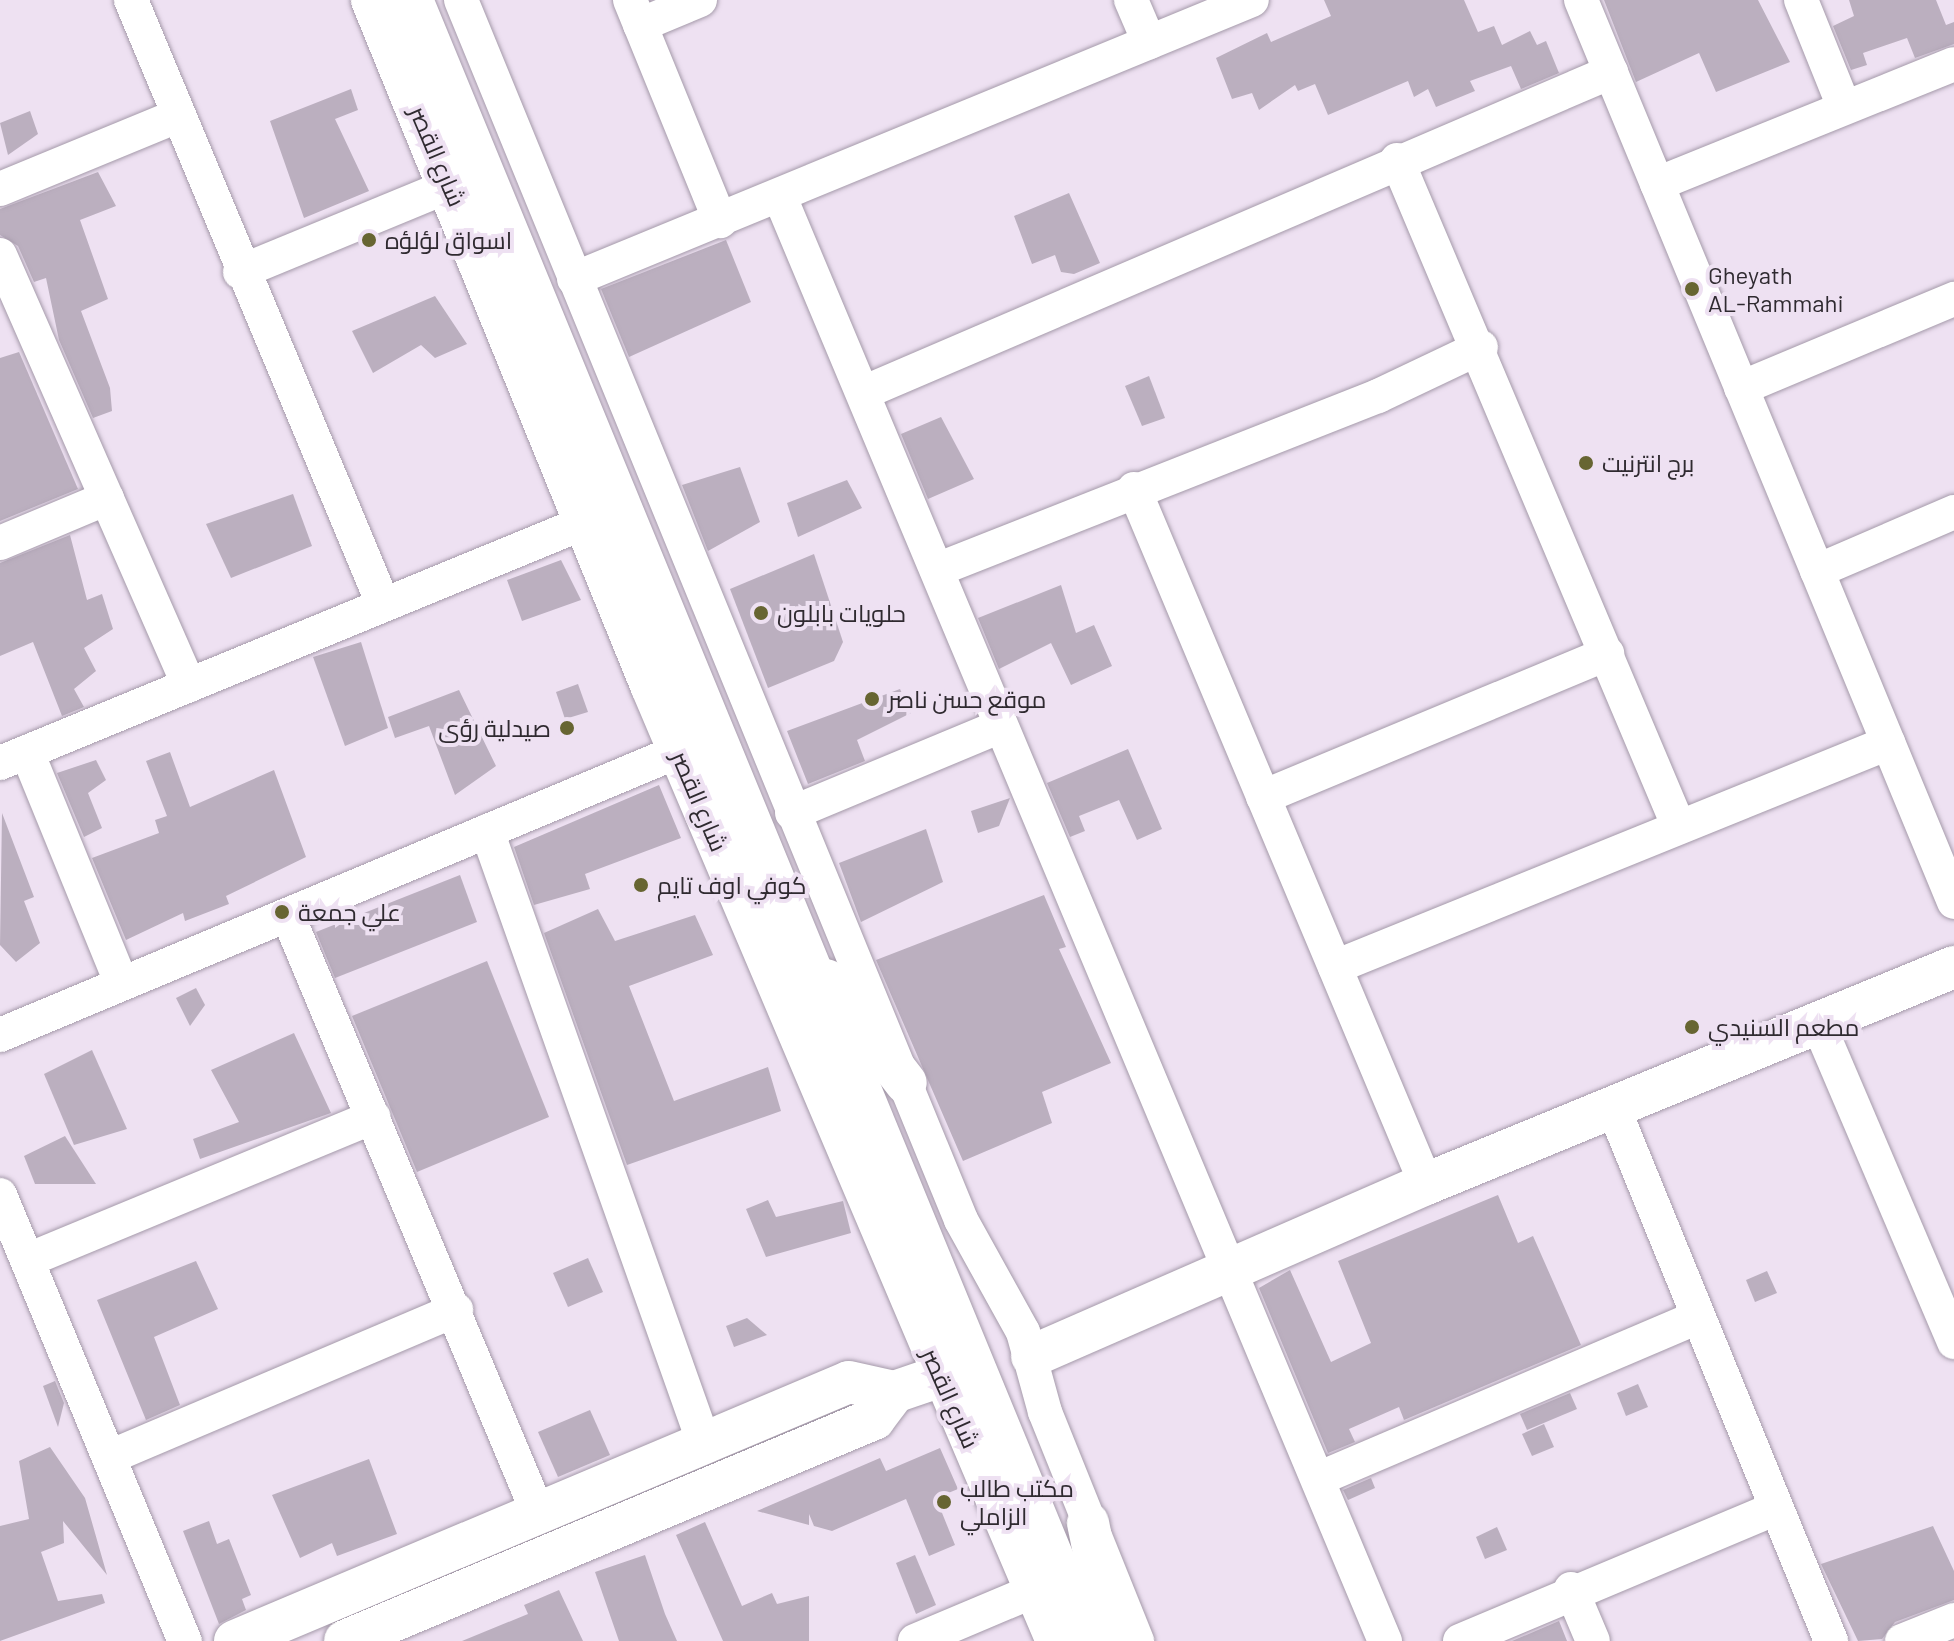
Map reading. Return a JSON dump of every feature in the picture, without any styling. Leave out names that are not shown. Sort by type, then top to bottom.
[{"type":"street","points":[[131,0],[240,272],[383,604]]},
{"type":"street","name":"شارع القصر","points":[[372,0],[588,521],[629,574],[691,672],[800,949],[1087,1641]]},
{"type":"street","name":"شارع القصر","points":[[412,0],[629,574],[651,685],[941,1376],[1057,1641]]},
{"type":"street","points":[[461,0],[973,1248],[1032,1356],[1088,1523],[1137,1641]]},
{"type":"street","points":[[700,0],[635,12],[720,221]]},
{"type":"street","points":[[1131,0],[1149,42]]},
{"type":"street","points":[[574,279],[780,197],[1252,0]]},
{"type":"street","points":[[1581,0],[1954,902]]},
{"type":"street","points":[[1801,0],[1844,107]]},
{"type":"street","points":[[1657,184],[1954,64]]},
{"type":"street","points":[[865,392],[1397,160],[1611,72]]},
{"type":"street","points":[[0,189],[177,116]]},
{"type":"street","points":[[1397,160],[1481,347],[1678,825]]},
{"type":"street","points":[[240,272],[451,185]]},
{"type":"street","points":[[780,197],[865,392],[1001,726],[1385,1641]]},
{"type":"street","points":[[0,255],[189,685]]},
{"type":"street","points":[[1741,388],[1954,299]]},
{"type":"street","points":[[939,569],[1134,489],[1378,396],[1481,347]]},
{"type":"street","points":[[1134,489],[1426,1184]]},
{"type":"street","points":[[0,543],[107,498]]},
{"type":"street","points":[[1817,571],[1954,512]]},
{"type":"street","points":[[121,982],[14,758],[588,521]]},
{"type":"street","points":[[1263,797],[1607,654]]},
{"type":"street","points":[[651,685],[665,668],[691,672]]},
{"type":"street","points":[[792,813],[1001,726]]},
{"type":"street","points":[[1335,967],[1678,825],[1888,743]]},
{"type":"street","points":[[0,1035],[679,751]]},
{"type":"street","points":[[487,831],[704,1443]]},
{"type":"street","points":[[288,916],[456,1310],[538,1513]]},
{"type":"street","points":[[800,949],[906,1083]]},
{"type":"street","points":[[1032,1356],[1231,1274],[1426,1184],[1954,967]]},
{"type":"street","points":[[1818,1023],[1954,1342]]},
{"type":"street","points":[[1613,1107],[1831,1641]]},
{"type":"street","points":[[28,1260],[374,1117]]},
{"type":"street","points":[[0,1195],[112,1456],[185,1641]]},
{"type":"street","points":[[112,1456],[456,1310]]},
{"type":"street","points":[[1318,1479],[1698,1317]]},
{"type":"street","points":[[235,1641],[849,1382],[894,1392],[941,1376]]},
{"type":"street","points":[[345,1641],[414,1628],[874,1419],[894,1392]]},
{"type":"street","points":[[1460,1641],[1571,1589],[1776,1508]]},
{"type":"street","points":[[1088,1523],[1112,1641]]},
{"type":"street","points":[[1571,1589],[1593,1641]]},
{"type":"street","points":[[915,1641],[1036,1590]]},
{"type":"street","points":[[1902,1641],[1954,1620]]},
{"type":"building","points":[[1324,0],[1464,0],[1478,32],[1494,26],[1502,45],[1530,31],[1537,45],[1546,41],[1559,73],[1521,89],[1511,66],[1470,81],[1475,91],[1436,107],[1428,89],[1414,97],[1408,81],[1328,115],[1315,84],[1298,91],[1295,85],[1259,110],[1252,93],[1232,99],[1216,58],[1267,33],[1271,42],[1331,16]]},
{"type":"building","points":[[1604,0],[1758,0],[1790,62],[1716,92],[1699,53],[1636,82]]},
{"type":"building","points":[[1849,0],[1936,0],[1946,25],[1954,22],[1954,44],[1915,58],[1907,38],[1863,53],[1867,65],[1851,70],[1833,26],[1854,16]]},
{"type":"building","points":[[351,89],[358,110],[335,119],[369,191],[304,218],[270,121]]},
{"type":"building","points":[[30,111],[38,134],[8,155],[0,123]]},
{"type":"building","points":[[98,172],[116,206],[80,220],[108,299],[81,311],[110,388],[112,411],[93,418],[59,340],[46,278],[34,282],[18,246],[0,235],[0,209]]},
{"type":"building","points":[[1069,193],[1100,263],[1074,274],[1061,272],[1055,255],[1032,264],[1014,216]]},
{"type":"building","points":[[726,240],[751,302],[629,357],[601,289]]},
{"type":"building","points":[[435,296],[467,344],[435,358],[421,345],[373,373],[352,331]]},
{"type":"building","points":[[19,352],[78,489],[0,521],[0,358]]},
{"type":"building","points":[[1149,376],[1165,418],[1142,426],[1125,386]]},
{"type":"building","points":[[941,417],[974,479],[928,499],[901,434]]},
{"type":"building","points":[[740,467],[760,522],[708,551],[682,485]]},
{"type":"building","points":[[847,480],[862,508],[798,537],[787,503]]},
{"type":"building","points":[[293,494],[312,546],[231,578],[206,524]]},
{"type":"building","points":[[70,535],[87,600],[102,594],[113,629],[84,648],[96,671],[74,689],[84,707],[62,716],[33,642],[0,656],[0,563]]},
{"type":"building","points":[[814,554],[843,642],[834,661],[768,688],[730,589]]},
{"type":"building","points":[[561,560],[581,600],[522,621],[507,580]]},
{"type":"building","points":[[1061,585],[1076,633],[1094,625],[1112,666],[1071,685],[1051,643],[999,669],[978,618]]},
{"type":"building","points":[[361,642],[388,728],[345,746],[313,657]]},
{"type":"building","points":[[578,684],[588,712],[565,719],[556,692]]},
{"type":"building","points":[[900,689],[911,713],[857,740],[865,761],[808,784],[787,731]]},
{"type":"building","points":[[459,690],[496,766],[455,795],[429,726],[395,738],[388,717]]},
{"type":"building","points":[[1128,749],[1162,829],[1137,840],[1119,800],[1079,816],[1085,831],[1070,837],[1047,783]]},
{"type":"building","points":[[170,752],[190,807],[274,770],[306,857],[226,896],[229,904],[185,921],[183,913],[126,940],[92,858],[159,833],[155,820],[167,816],[146,761]]},
{"type":"building","points":[[96,760],[106,780],[88,793],[102,828],[84,837],[57,773]]},
{"type":"building","points":[[659,785],[681,838],[585,874],[590,889],[534,905],[514,847]]},
{"type":"building","points":[[1010,798],[999,826],[978,833],[971,811]]},
{"type":"building","points":[[2,813],[34,897],[24,901],[40,943],[16,962],[0,945]]},
{"type":"building","points":[[926,829],[943,882],[861,922],[839,863]]},
{"type":"building","points":[[460,875],[477,922],[335,978],[316,932]]},
{"type":"building","points":[[1044,895],[1066,947],[1059,949],[1111,1063],[1042,1092],[1052,1123],[963,1161],[876,960]]},
{"type":"building","points":[[598,909],[615,941],[695,915],[713,955],[629,986],[674,1101],[768,1067],[781,1111],[627,1165],[544,933]]},
{"type":"building","points":[[487,961],[549,1117],[417,1172],[352,1016]]},
{"type":"building","points":[[196,988],[205,1005],[190,1026],[176,998]]},
{"type":"building","points":[[294,1033],[331,1113],[200,1159],[193,1139],[239,1122],[211,1070]]},
{"type":"building","points":[[92,1050],[127,1129],[74,1145],[44,1074]]},
{"type":"building","points":[[65,1136],[96,1184],[35,1184],[24,1156]]},
{"type":"building","points":[[1498,1195],[1518,1243],[1533,1236],[1581,1345],[1404,1420],[1399,1407],[1349,1429],[1355,1442],[1328,1453],[1259,1288],[1290,1270],[1331,1362],[1371,1343],[1338,1261]]},
{"type":"building","points":[[768,1200],[776,1217],[843,1201],[851,1233],[766,1257],[746,1209]]},
{"type":"building","points":[[588,1258],[603,1292],[568,1307],[553,1273]]},
{"type":"building","points":[[196,1261],[218,1309],[154,1337],[180,1405],[146,1420],[97,1300]]},
{"type":"building","points":[[1767,1271],[1777,1293],[1755,1302],[1746,1280]]},
{"type":"building","points":[[747,1318],[767,1335],[734,1347],[726,1326]]},
{"type":"building","points":[[55,1381],[64,1403],[58,1427],[43,1386]]},
{"type":"building","points":[[1638,1384],[1648,1407],[1626,1416],[1617,1393]]},
{"type":"building","points":[[1570,1393],[1577,1409],[1527,1430],[1520,1414]]},
{"type":"building","points":[[590,1410],[610,1455],[558,1477],[538,1432]]},
{"type":"building","points":[[1544,1424],[1554,1447],[1532,1456],[1522,1434]]},
{"type":"building","points":[[50,1447],[85,1498],[107,1575],[63,1521],[64,1543],[41,1552],[58,1601],[102,1594],[105,1603],[0,1641],[0,1526],[29,1519],[19,1461]]},
{"type":"building","points":[[940,1448],[958,1489],[936,1498],[955,1545],[929,1556],[906,1499],[832,1531],[814,1526],[809,1514],[809,1525],[757,1511],[880,1458],[886,1471]]},
{"type":"building","points":[[369,1459],[397,1534],[337,1556],[332,1543],[300,1558],[272,1495]]},
{"type":"building","points":[[1371,1478],[1375,1488],[1348,1500],[1343,1490]]},
{"type":"building","points":[[209,1521],[217,1544],[229,1539],[251,1595],[242,1599],[246,1610],[219,1624],[183,1531]]},
{"type":"building","points":[[705,1522],[742,1606],[772,1593],[777,1604],[809,1596],[809,1641],[723,1641],[676,1535]]},
{"type":"building","points":[[1933,1526],[1954,1571],[1954,1600],[1895,1622],[1882,1639],[1858,1641],[1821,1564]]},
{"type":"building","points":[[1497,1527],[1507,1550],[1485,1559],[1476,1537]]},
{"type":"building","points":[[645,1555],[677,1641],[619,1641],[595,1572]]},
{"type":"building","points":[[915,1555],[936,1605],[916,1614],[896,1563]]},
{"type":"building","points":[[559,1590],[583,1641],[462,1641],[528,1614],[524,1605]]},
{"type":"building","points":[[1559,1621],[1567,1641],[1512,1641]]},
{"type":"place","name":"اسواق لؤلؤه","points":[[369,240]]},
{"type":"place","name":"Gheyath AL-Rammahi","points":[[1692,289]]},
{"type":"place","name":"برج انترنيت","points":[[1586,463]]},
{"type":"place","name":"حلويات بابلون","points":[[761,613]]},
{"type":"place","name":"موقع حسن ناصر","points":[[872,699]]},
{"type":"place","name":"صيدلية رؤى","points":[[567,728]]},
{"type":"place","name":"كوفي اوف تايم","points":[[641,885]]},
{"type":"place","name":"علي جمعة","points":[[282,912]]},
{"type":"place","name":"مطعم السنيدي","points":[[1692,1027]]},
{"type":"place","name":"مكتب طالب الزاملي","points":[[944,1502]]}]
